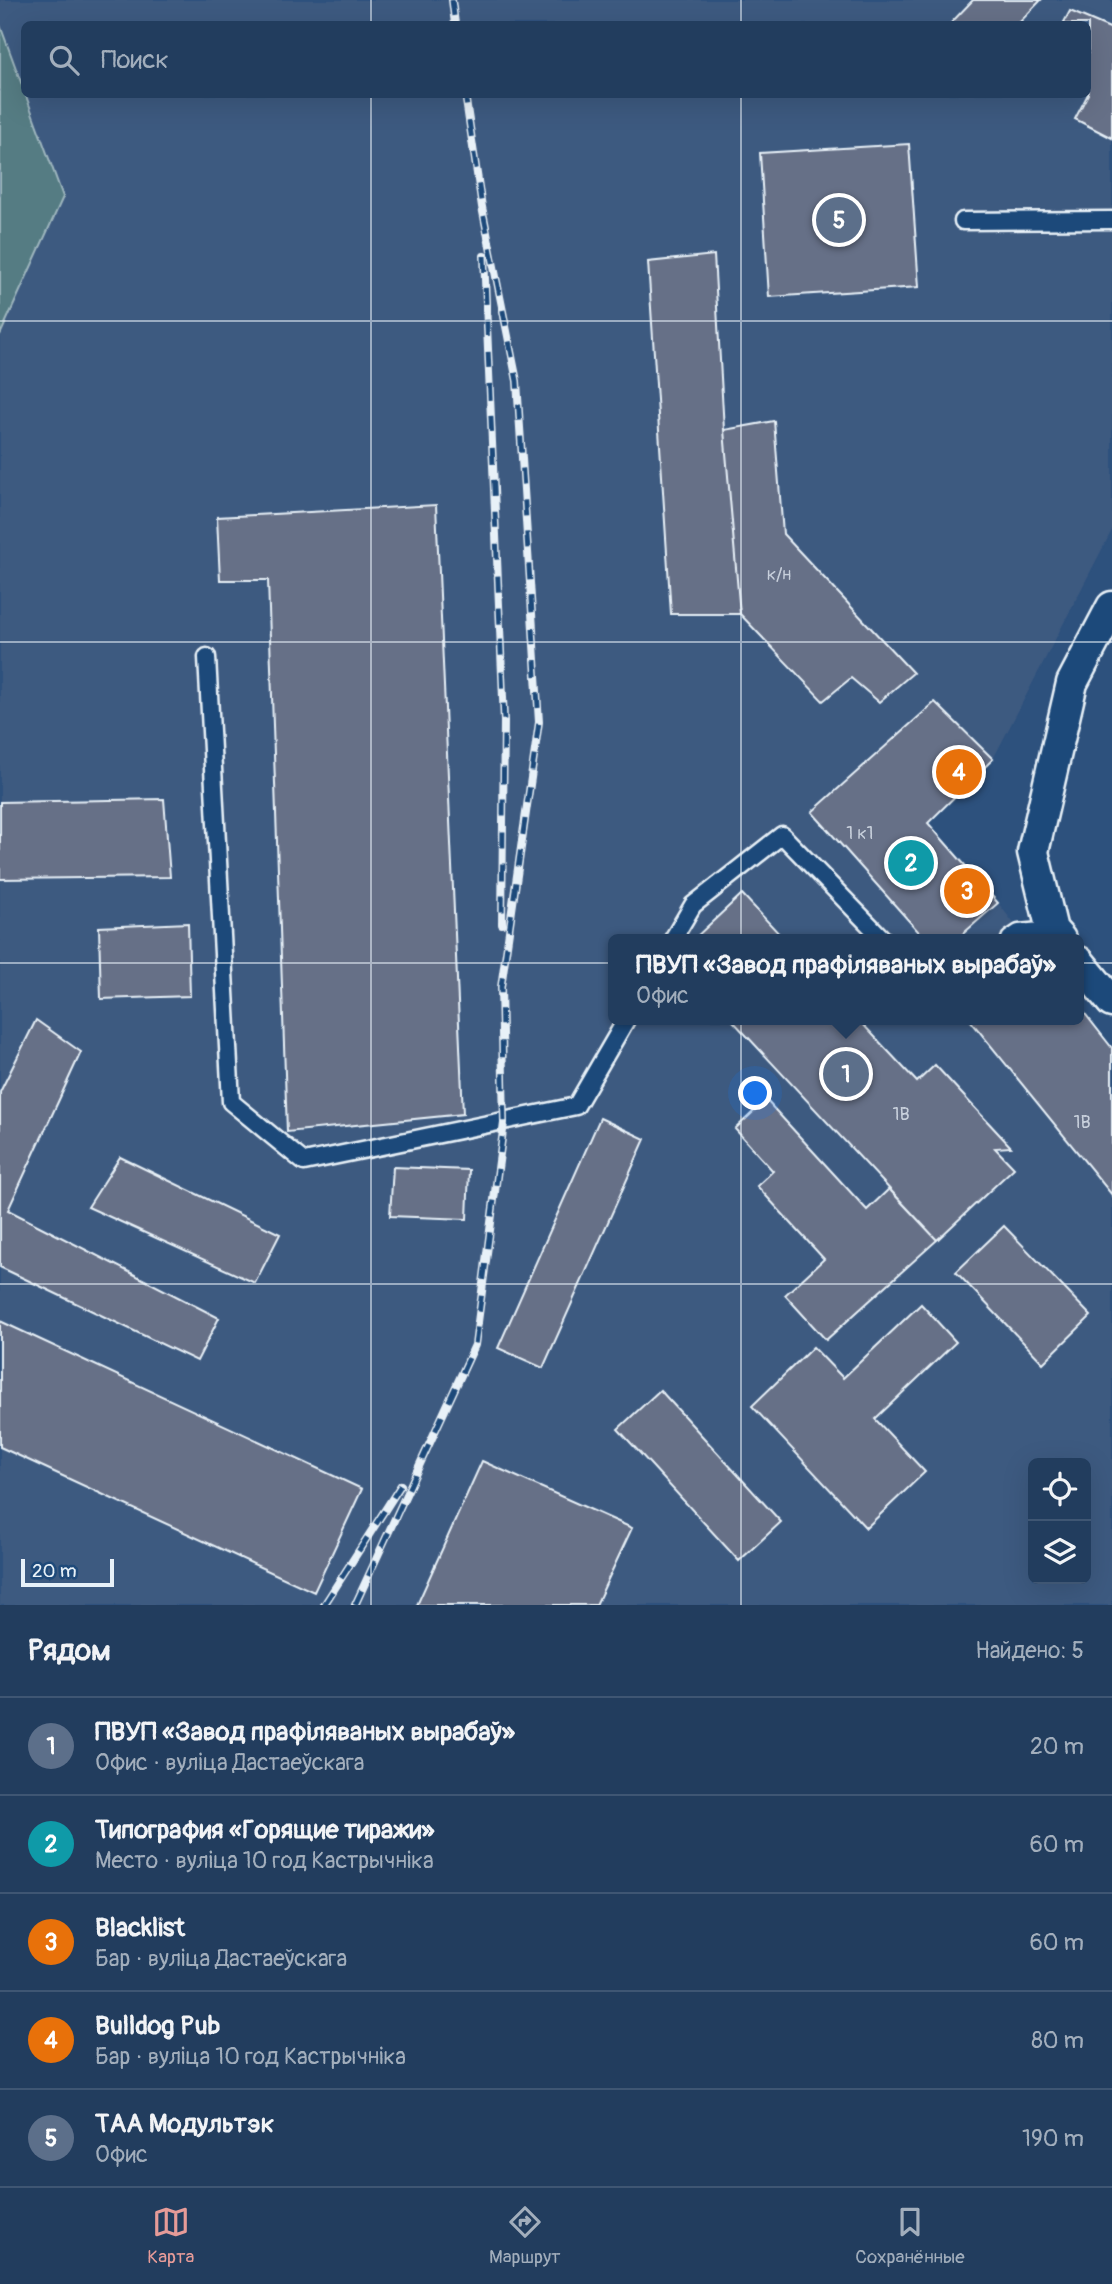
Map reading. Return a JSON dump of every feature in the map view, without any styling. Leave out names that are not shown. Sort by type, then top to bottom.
[{"type":"street","points":[[1056,934],[1033,852],[1072,683],[1112,607]]},
{"type":"street","points":[[1084,968],[1112,1002]]},
{"type":"lane","points":[[963,220],[1112,220]]},
{"type":"lane","points":[[207,657],[231,1102],[304,1162],[504,1123],[576,1106],[623,1025]]},
{"type":"lane","points":[[676,934],[693,905],[782,835],[878,934]]},
{"type":"lane","points":[[1018,934],[1056,934]]},
{"type":"shaded area","points":[[0,0],[1112,0],[1112,530],[993,759],[928,823],[1022,934],[608,934],[608,1025],[1084,1025],[1084,1012],[1112,1048],[1112,1605],[0,1605],[0,335],[63,197],[26,98],[1091,98],[1091,21],[21,21],[21,84],[0,25]]},
{"type":"green space","points":[[0,25],[21,82],[21,98],[27,98],[63,197],[0,335]]},
{"type":"building","points":[[973,0],[1041,0],[1021,21],[953,21]]},
{"type":"building","points":[[1070,11],[1112,29],[1112,138],[1075,119],[1086,98],[1091,98],[1091,21],[1065,21]]},
{"type":"building","points":[[909,144],[919,287],[769,297],[760,153]]},
{"type":"building","points":[[714,255],[724,430],[740,614],[671,614],[648,262]]},
{"type":"building","points":[[774,421],[783,534],[913,673],[879,702],[851,678],[823,701],[740,614],[724,430]]},
{"type":"building","points":[[436,505],[463,1114],[287,1132],[268,580],[220,580],[217,517]]},
{"type":"building","points":[[935,702],[993,759],[928,823],[998,903],[963,934],[921,934],[812,812]]},
{"type":"building","points":[[164,799],[170,877],[0,879],[0,802]]},
{"type":"building","points":[[742,894],[779,934],[699,934]]},
{"type":"building","points":[[188,923],[190,996],[101,999],[99,927]]},
{"type":"building","points":[[1084,1012],[1112,1048],[1112,1195],[974,1025],[1084,1025]]},
{"type":"building","points":[[36,1020],[81,1052],[8,1210],[219,1318],[197,1361],[0,1267],[0,1092]]},
{"type":"building","points":[[737,1025],[864,1025],[917,1082],[935,1065],[1011,1147],[995,1148],[1014,1168],[937,1240]]},
{"type":"building","points":[[766,1100],[867,1210],[889,1189],[937,1240],[826,1340],[785,1295],[824,1259],[757,1186],[773,1171],[735,1129]]},
{"type":"building","points":[[600,1118],[645,1139],[543,1368],[498,1348]]},
{"type":"building","points":[[120,1157],[280,1234],[255,1283],[88,1207]]},
{"type":"building","points":[[393,1167],[469,1170],[467,1219],[390,1216]]},
{"type":"building","points":[[1004,1226],[1091,1316],[1043,1363],[956,1272]]},
{"type":"building","points":[[921,1304],[956,1342],[875,1419],[925,1472],[866,1528],[752,1406],[813,1347],[843,1378]]},
{"type":"building","points":[[0,1321],[362,1489],[314,1592],[0,1447]]},
{"type":"building","points":[[660,1390],[781,1522],[739,1561],[618,1429]]},
{"type":"building","points":[[482,1461],[632,1528],[596,1605],[417,1605]]},
{"type":"railway","points":[[452,0],[455,21]]},
{"type":"railway","points":[[355,1605],[475,1345],[504,1123],[501,987],[539,722],[517,381],[482,207],[466,98]]},
{"type":"railway","points":[[484,256],[504,721],[502,924]]},
{"type":"railway","points":[[324,1605],[401,1485]]},
{"type":"place","name":"ТАА Модультэк","points":[[839,220]]},
{"type":"place","name":"Bulldog Pub","points":[[959,772]]},
{"type":"place","name":"Типография «Горящие тиражи»","points":[[911,863]]},
{"type":"place","name":"Blacklist","points":[[967,891]]},
{"type":"place","name":"ПВУП «Завод прафіляваных вырабаў»","points":[[846,1074]]}]
